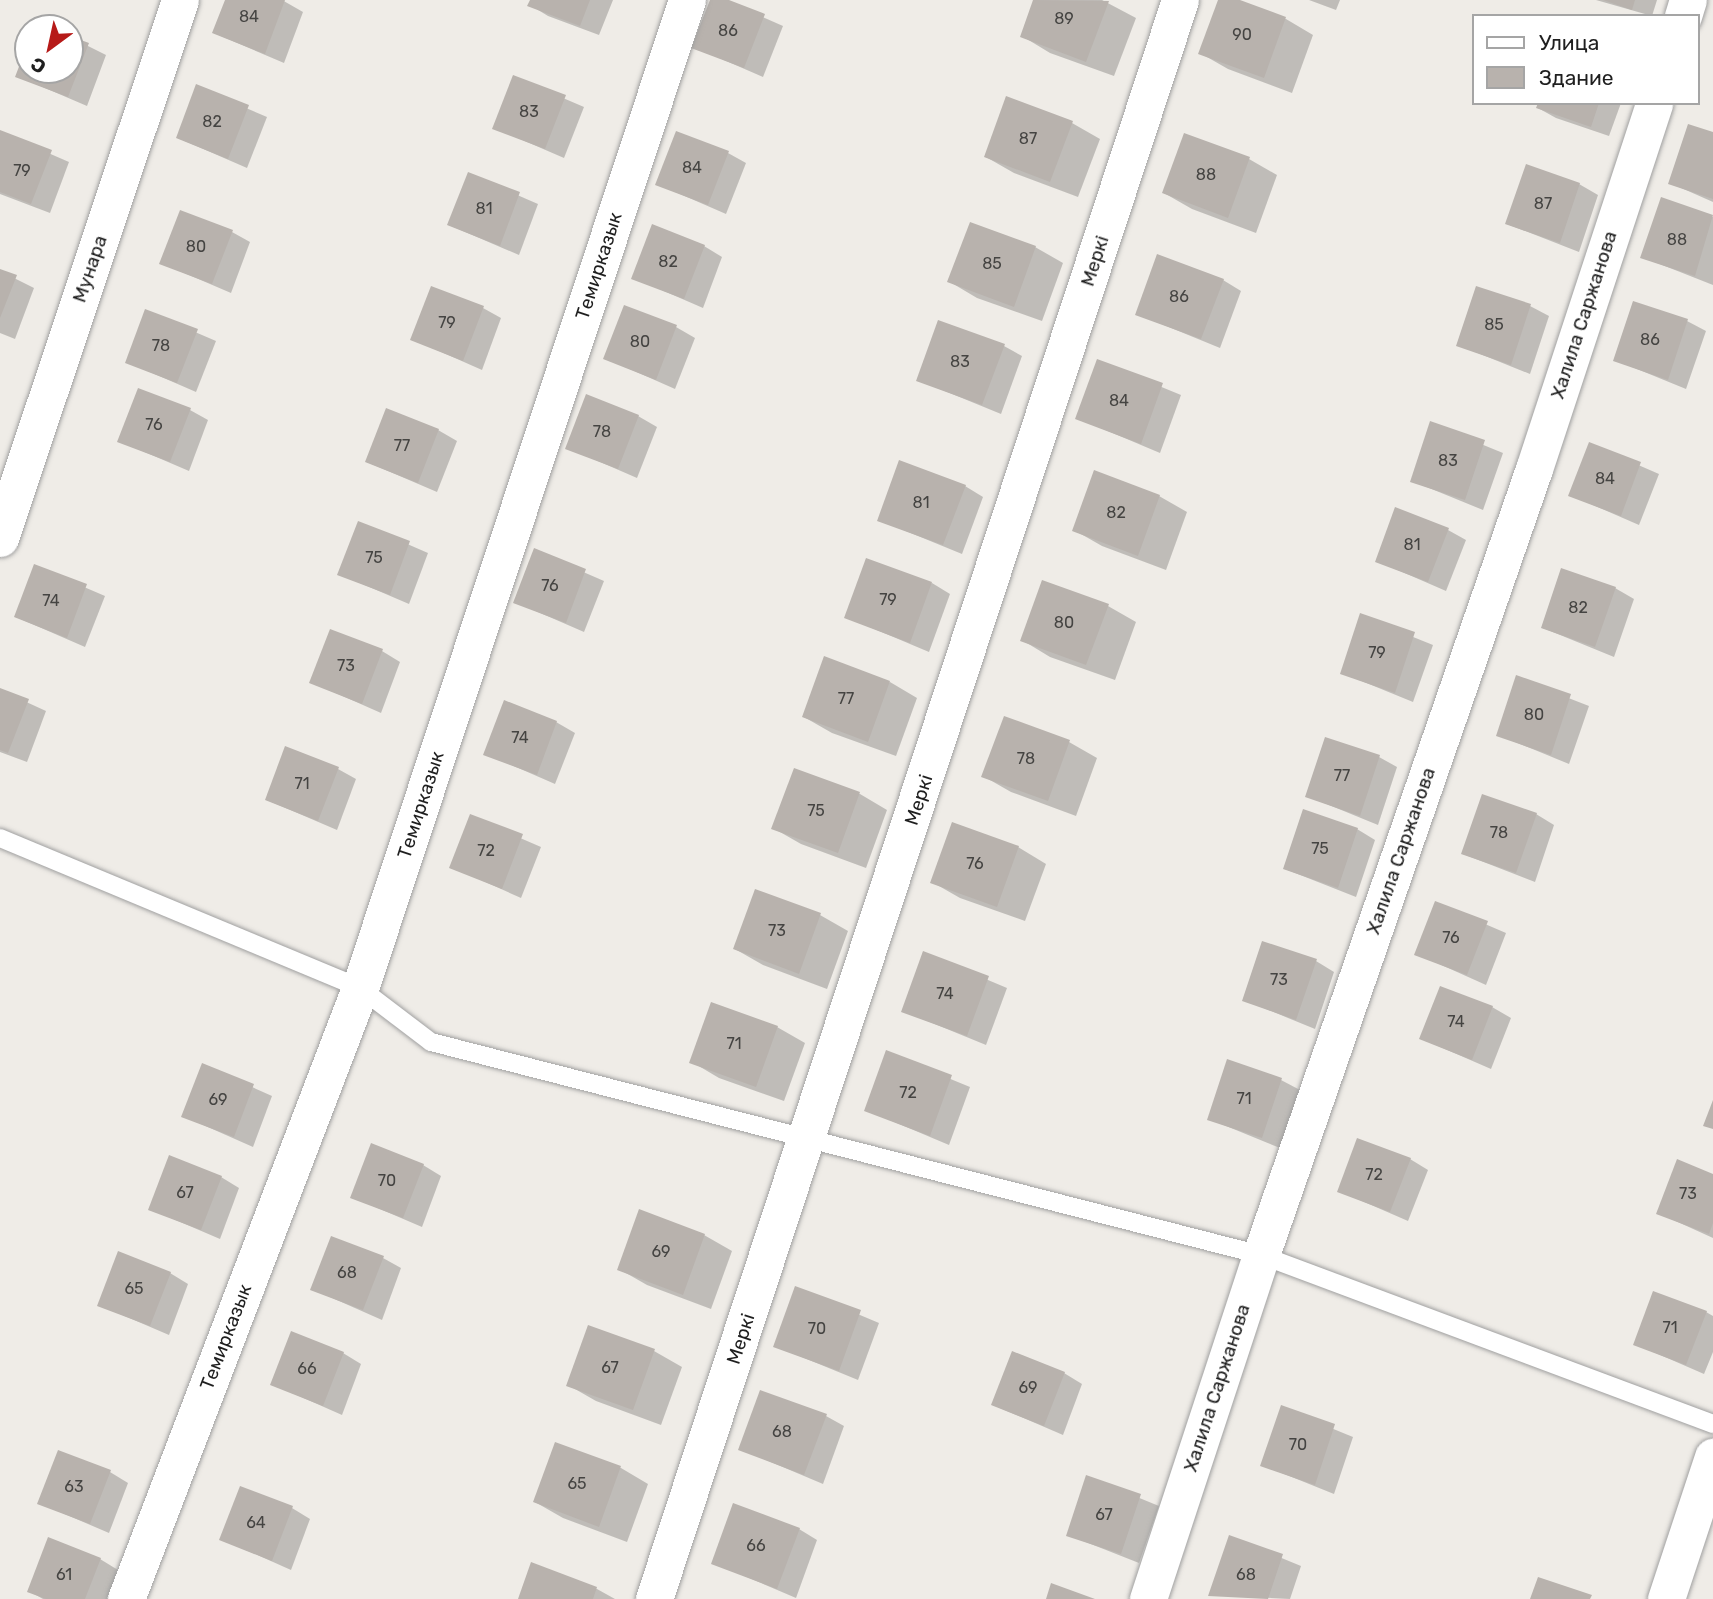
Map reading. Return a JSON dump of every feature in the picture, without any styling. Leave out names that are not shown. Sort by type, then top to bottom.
[{"type":"street","name":"Мунара","points":[[0,538],[180,0]]},
{"type":"street","name":"Темирказык","points":[[126,1599],[360,988],[687,0]]},
{"type":"street","name":"Меркі","points":[[654,1599],[808,1139],[1180,0]]},
{"type":"street","name":"Халила Саржанова","points":[[1148,1599],[1261,1255],[1534,469],[1653,105]]},
{"type":"street","points":[[1666,1599],[1713,1457]]},
{"type":"lane","points":[[0,838],[360,988],[431,1042],[1261,1255],[1713,1424]]},
{"type":"building","points":[[225,0],[285,0],[265,54],[212,33]]},
{"type":"building","points":[[530,0],[590,0],[580,26],[527,6]]},
{"type":"building","points":[[710,0],[729,0],[765,14],[744,68],[691,48]]},
{"type":"building","points":[[1033,0],[1109,1],[1086,62],[1020,37]]},
{"type":"building","points":[[1218,0],[1240,0],[1286,17],[1264,78],[1198,54]]},
{"type":"building","points":[[1603,0],[1635,0],[1632,10]]},
{"type":"building","points":[[84,41],[89,43],[84,56]]},
{"type":"building","points":[[513,75],[566,95],[545,149],[492,129]]},
{"type":"building","points":[[34,84],[73,84],[68,97]]},
{"type":"building","points":[[196,84],[249,105],[228,159],[176,138]]},
{"type":"building","points":[[1006,96],[1073,121],[1050,182],[984,157]]},
{"type":"building","points":[[1537,105],[1598,105],[1591,127],[1536,108]]},
{"type":"building","points":[[1688,124],[1713,132],[1713,199],[1668,184]]},
{"type":"building","points":[[0,130],[52,150],[31,204],[0,192]]},
{"type":"building","points":[[676,131],[729,151],[708,205],[655,185]]},
{"type":"building","points":[[1184,133],[1250,157],[1228,218],[1162,193]]},
{"type":"building","points":[[1526,164],[1580,183],[1560,243],[1505,224]]},
{"type":"building","points":[[468,172],[520,192],[500,246],[447,225]]},
{"type":"building","points":[[1661,197],[1713,215],[1695,276],[1640,258]]},
{"type":"building","points":[[180,210],[233,230],[212,284],[159,264]]},
{"type":"building","points":[[970,222],[1036,246],[1014,307],[947,282]]},
{"type":"building","points":[[652,224],[705,245],[684,299],[631,279]]},
{"type":"building","points":[[1157,254],[1224,279],[1201,339],[1135,315]]},
{"type":"building","points":[[0,269],[17,275],[0,318]]},
{"type":"building","points":[[431,286],[484,306],[463,361],[410,340]]},
{"type":"building","points":[[1476,286],[1531,304],[1511,365],[1456,346]]},
{"type":"building","points":[[1633,301],[1688,319],[1668,380],[1613,361]]},
{"type":"building","points":[[624,305],[677,325],[656,380],[603,359]]},
{"type":"building","points":[[145,309],[198,329],[177,383],[125,363]]},
{"type":"building","points":[[938,320],[1005,344],[982,405],[916,381]]},
{"type":"building","points":[[1097,359],[1163,383],[1141,444],[1075,419]]},
{"type":"building","points":[[138,388],[191,408],[170,462],[117,442]]},
{"type":"building","points":[[586,394],[639,415],[618,469],[565,449]]},
{"type":"building","points":[[386,408],[439,429],[418,483],[365,462]]},
{"type":"building","points":[[1430,421],[1485,440],[1465,500],[1410,482]]},
{"type":"building","points":[[1589,442],[1641,462],[1621,516],[1568,496]]},
{"type":"building","points":[[899,460],[966,485],[943,545],[877,521]]},
{"type":"building","points":[[1094,470],[1160,495],[1138,556],[1072,531]]},
{"type":"building","points":[[1395,507],[1449,528],[1428,582],[1375,562]]},
{"type":"building","points":[[358,521],[410,541],[390,595],[337,575]]},
{"type":"building","points":[[534,548],[586,569],[566,623],[513,603]]},
{"type":"building","points":[[866,558],[932,582],[910,643],[844,618]]},
{"type":"building","points":[[34,564],[87,584],[67,638],[14,617]]},
{"type":"building","points":[[1561,568],[1616,587],[1595,647],[1541,628]]},
{"type":"building","points":[[1042,580],[1109,604],[1086,665],[1020,641]]},
{"type":"building","points":[[1360,613],[1415,632],[1395,693],[1340,674]]},
{"type":"building","points":[[330,629],[383,649],[362,704],[309,683]]},
{"type":"building","points":[[824,656],[890,681],[868,742],[802,717]]},
{"type":"building","points":[[1516,675],[1571,694],[1551,755],[1496,736]]},
{"type":"building","points":[[0,688],[29,699],[8,753],[0,750]]},
{"type":"building","points":[[504,700],[557,721],[537,775],[483,755]]},
{"type":"building","points":[[1004,716],[1070,740],[1048,801],[981,777]]},
{"type":"building","points":[[1325,737],[1380,755],[1360,816],[1305,797]]},
{"type":"building","points":[[285,746],[339,767],[318,821],[265,800]]},
{"type":"building","points":[[794,768],[860,792],[838,853],[771,829]]},
{"type":"building","points":[[1482,794],[1537,813],[1516,873],[1461,854]]},
{"type":"building","points":[[1303,809],[1358,828],[1338,888],[1283,869]]},
{"type":"building","points":[[470,814],[523,834],[502,889],[449,868]]},
{"type":"building","points":[[952,822],[1019,846],[997,907],[930,883]]},
{"type":"building","points":[[755,889],[821,913],[799,974],[733,949]]},
{"type":"building","points":[[1435,901],[1488,921],[1467,975],[1414,955]]},
{"type":"building","points":[[1262,941],[1317,959],[1296,1020],[1242,1001]]},
{"type":"building","points":[[923,951],[989,976],[967,1036],[901,1012]]},
{"type":"building","points":[[1440,986],[1493,1006],[1472,1060],[1419,1039]]},
{"type":"building","points":[[711,1002],[778,1026],[756,1087],[689,1063]]},
{"type":"building","points":[[886,1050],[952,1075],[930,1136],[864,1111]]},
{"type":"building","points":[[1227,1059],[1282,1078],[1262,1138],[1207,1120]]},
{"type":"building","points":[[202,1063],[254,1084],[234,1137],[181,1117]]},
{"type":"building","points":[[1713,1100],[1713,1129],[1703,1126]]},
{"type":"building","points":[[1357,1138],[1411,1158],[1390,1212],[1337,1192]]},
{"type":"building","points":[[371,1143],[424,1164],[403,1218],[350,1198]]},
{"type":"building","points":[[169,1155],[222,1176],[201,1230],[148,1210]]},
{"type":"building","points":[[1677,1159],[1713,1174],[1713,1223],[1709,1234],[1656,1214]]},
{"type":"building","points":[[639,1209],[705,1234],[683,1295],[617,1270]]},
{"type":"building","points":[[331,1236],[384,1256],[363,1310],[310,1290]]},
{"type":"building","points":[[118,1251],[171,1272],[150,1326],[97,1306]]},
{"type":"building","points":[[795,1286],[861,1310],[839,1371],[773,1347]]},
{"type":"building","points":[[1653,1291],[1707,1311],[1686,1365],[1633,1345]]},
{"type":"building","points":[[588,1325],[655,1349],[633,1410],[566,1386]]},
{"type":"building","points":[[291,1331],[344,1352],[323,1406],[270,1385]]},
{"type":"building","points":[[1012,1351],[1065,1372],[1044,1426],[991,1405]]},
{"type":"building","points":[[760,1390],[827,1414],[804,1475],[738,1450]]},
{"type":"building","points":[[1281,1405],[1335,1424],[1315,1485],[1260,1466]]},
{"type":"building","points":[[555,1442],[621,1466],[599,1527],[533,1502]]},
{"type":"building","points":[[58,1450],[111,1470],[90,1524],[37,1504]]},
{"type":"building","points":[[1086,1475],[1141,1494],[1121,1554],[1066,1536]]},
{"type":"building","points":[[240,1486],[293,1506],[272,1561],[219,1540]]},
{"type":"building","points":[[733,1503],[800,1528],[777,1589],[711,1564]]},
{"type":"building","points":[[1229,1535],[1283,1554],[1268,1599],[1208,1596]]},
{"type":"building","points":[[48,1537],[101,1558],[85,1599],[46,1599],[27,1592]]},
{"type":"building","points":[[531,1562],[597,1587],[593,1599],[518,1599]]},
{"type":"building","points":[[1538,1577],[1592,1595],[1590,1599],[1530,1599]]},
{"type":"building","points":[[1051,1583],[1095,1599],[1046,1599]]}]
